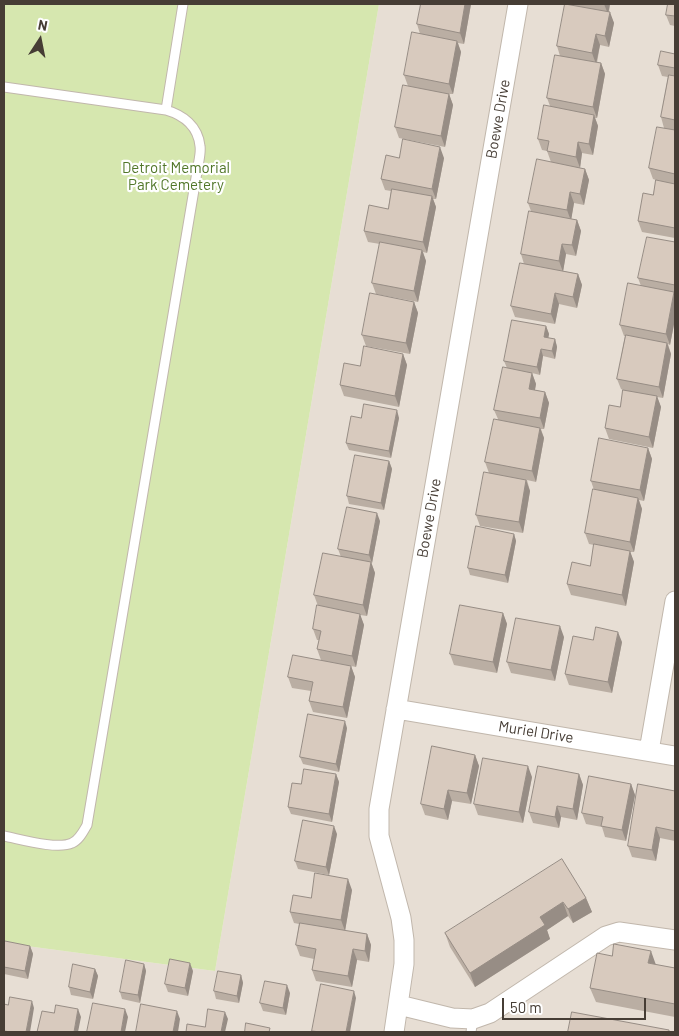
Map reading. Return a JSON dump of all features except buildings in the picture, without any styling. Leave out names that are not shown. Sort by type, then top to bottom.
[{"type":"street","name":"Boewe Drive","points":[[394,1032],[404,964],[404,940],[401,918],[379,836],[379,809],[518,4]]},
{"type":"street","points":[[649,751],[675,601]]},
{"type":"street","name":"Muriel Drive","points":[[396,709],[675,756]]},
{"type":"street","points":[[398,1005],[452,1018],[472,1026],[606,936],[619,932],[675,940]]},
{"type":"lane","points":[[166,110],[183,4]]},
{"type":"lane","points":[[4,87],[166,110],[180,114],[192,125],[200,145],[87,825],[81,835],[72,843],[58,846],[4,836]]},
{"type":"shaded area","points":[[379,4],[675,4],[675,1032],[4,1032],[4,943],[215,971]]},
{"type":"green space","name":"Detroit Memorial Park Cemetery","points":[[4,4],[379,4],[215,971],[4,943]]}]
